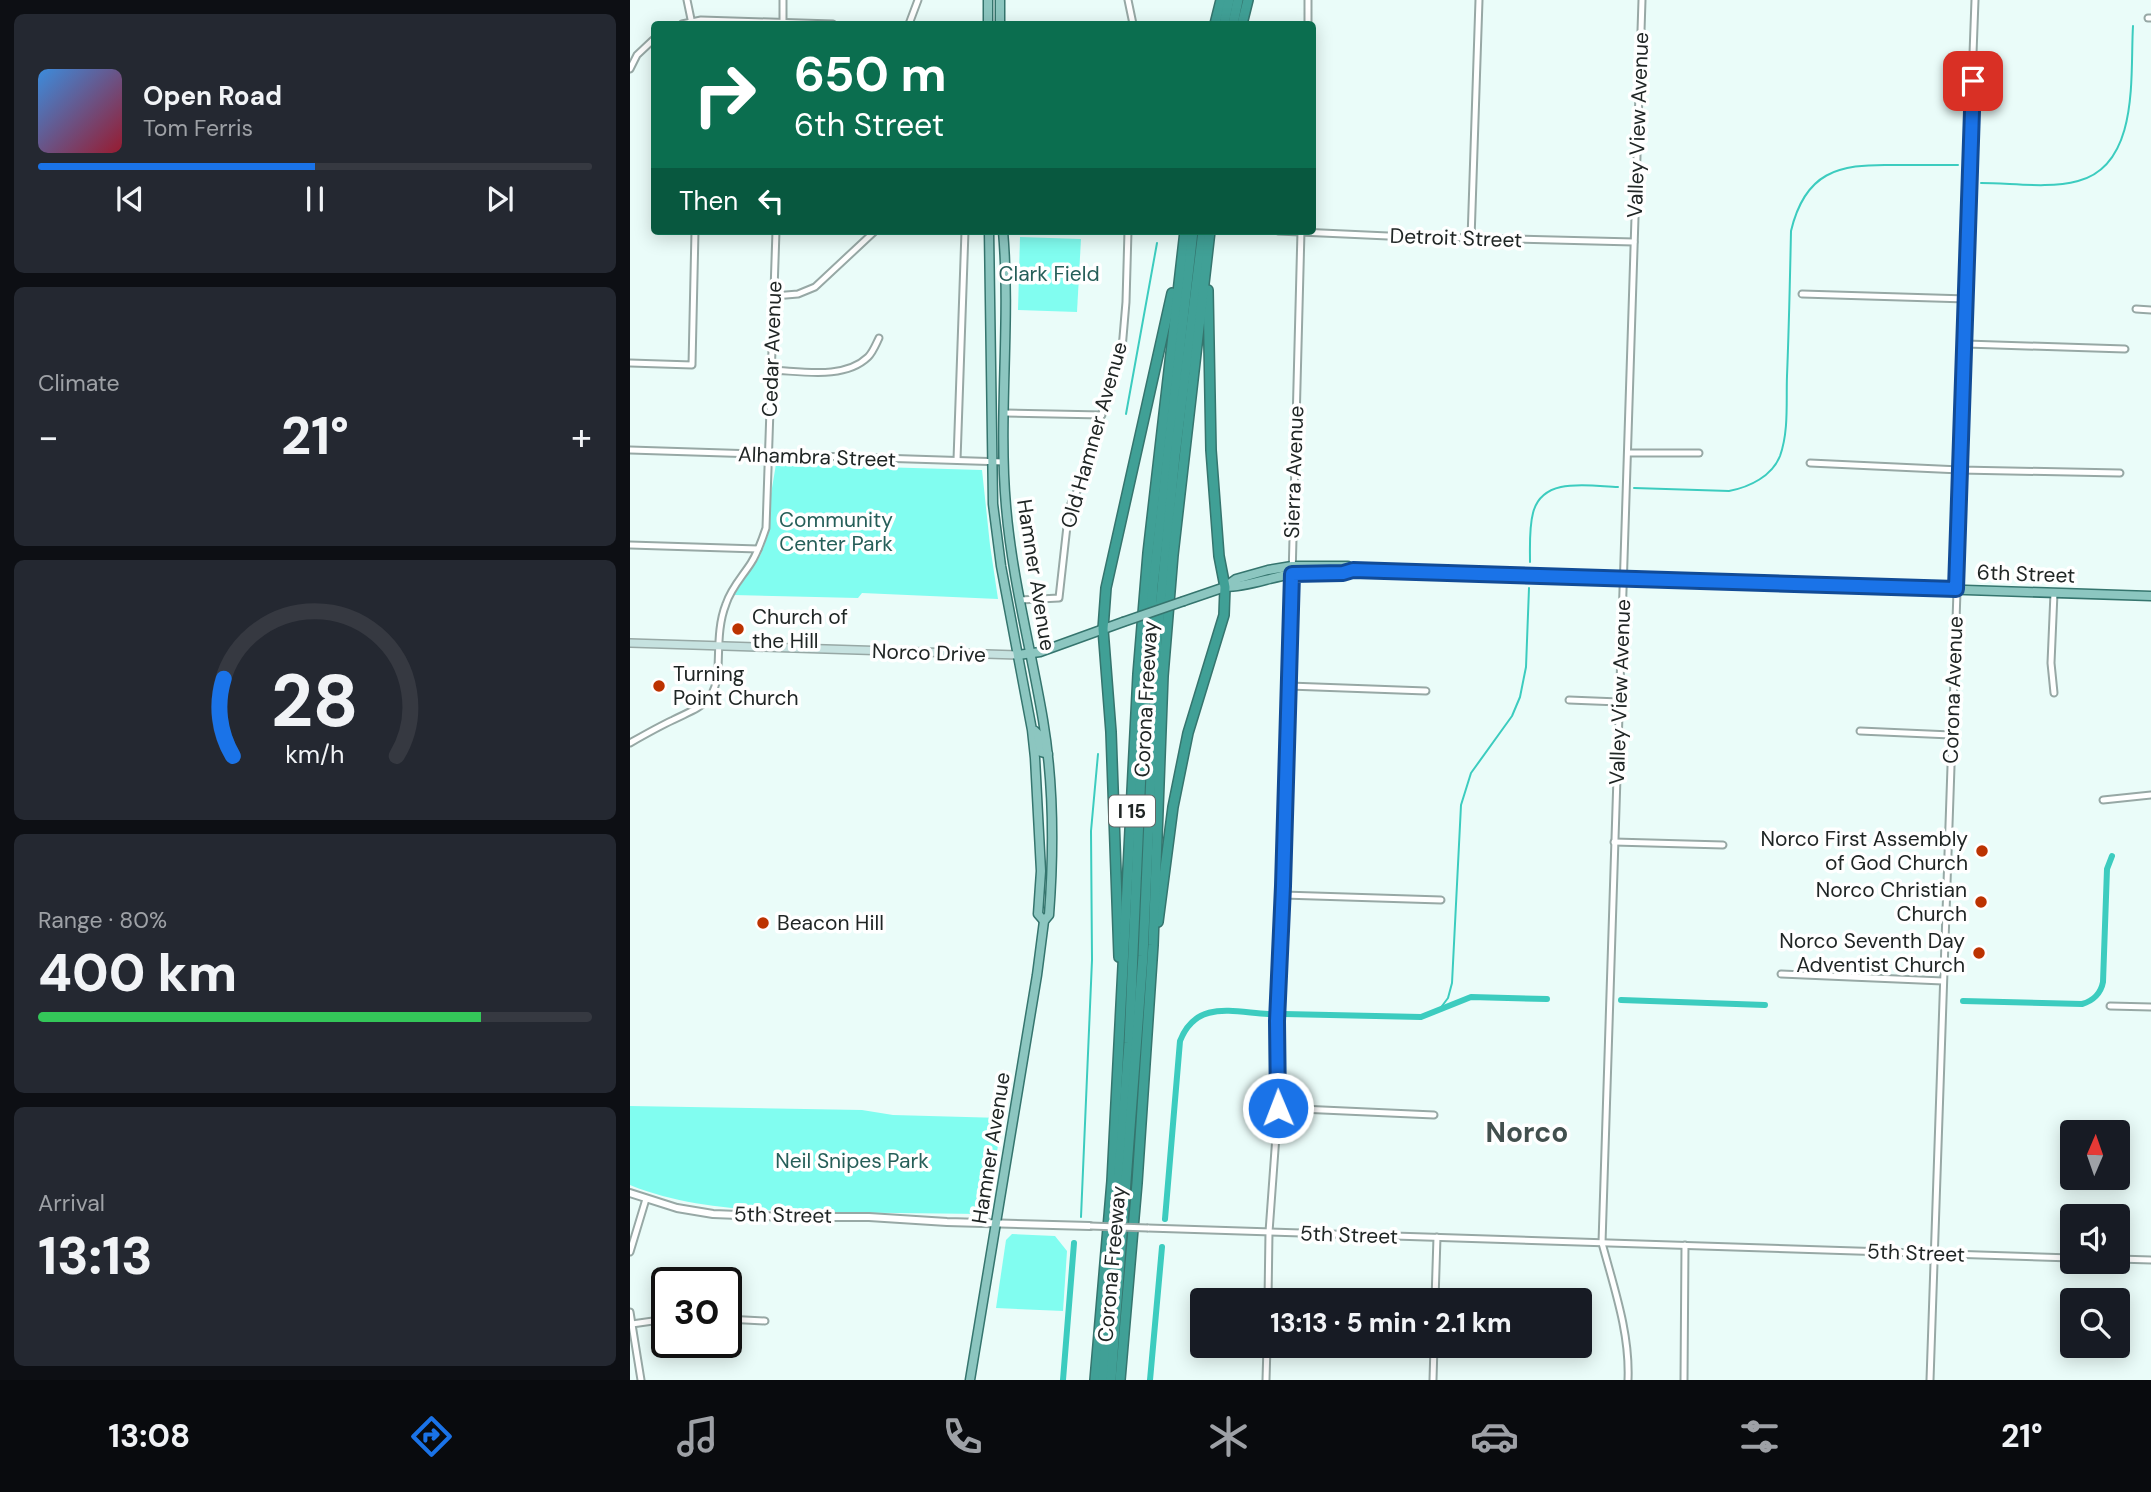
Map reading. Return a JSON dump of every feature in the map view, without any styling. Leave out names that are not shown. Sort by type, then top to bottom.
[{"type":"highway","points":[[1215,21],[1221,0]]},
{"type":"highway","points":[[1225,21],[1229,0]]},
{"type":"highway","points":[[1234,21],[1238,0]]},
{"type":"highway","points":[[1243,21],[1248,0]]},
{"type":"highway","name":"Corona Freeway","points":[[1095,1380],[1112,1181],[1138,674],[1148,553],[1184,235]]},
{"type":"highway","points":[[1103,1380],[1129,1043],[1143,727],[1153,586],[1193,235]]},
{"type":"highway","points":[[1111,1380],[1143,956],[1157,639],[1175,456],[1202,235]]},
{"type":"highway","name":"Corona Freeway","points":[[1120,1380],[1153,945],[1165,649],[1210,235]]},
{"type":"highway","points":[[1119,1043],[1119,929],[1112,758],[1103,629],[1106,587],[1183,244]]},
{"type":"highway","points":[[1153,945],[1173,807],[1188,733],[1224,615],[1225,587],[1219,556],[1211,450],[1208,247]]},
{"type":"main road","points":[[988,0],[988,21]]},
{"type":"main road","points":[[999,21],[1000,0]]},
{"type":"main road","name":"Hamner Avenue","points":[[989,235],[994,515],[1032,730],[1039,805],[1041,871],[1038,914],[1044,920]]},
{"type":"main road","name":"Hamner Avenue","points":[[970,1380],[1044,920],[1049,916],[1052,871],[1052,804],[1048,754],[1007,515],[1004,462],[1003,235]]},
{"type":"main road","name":"6th Street","points":[[1018,655],[1031,654],[1225,587],[1244,587],[1292,570],[1348,566],[1353,570],[2151,596]]},
{"type":"main road","name":"Norco Drive","points":[[630,643],[1018,655]]},
{"type":"main road","points":[[1032,730],[1037,733],[1042,754],[1048,754]]},
{"type":"street","points":[[687,0],[692,21]]},
{"type":"street","points":[[783,0],[783,21]]},
{"type":"street","points":[[910,21],[918,0]]},
{"type":"street","points":[[1128,0],[1132,21]]},
{"type":"street","points":[[1308,0],[1308,21]]},
{"type":"street","points":[[1471,239],[1479,0]]},
{"type":"street","name":"Valley View Avenue","points":[[1628,1380],[1629,1357],[1625,1329],[1602,1243],[1642,0]]},
{"type":"street","name":"Corona Avenue","points":[[1930,1380],[1966,344],[1975,0]]},
{"type":"street","points":[[698,21],[722,21]]},
{"type":"street","points":[[630,69],[637,55],[651,42]]},
{"type":"street","name":"Detroit Street","points":[[1316,233],[1634,242]]},
{"type":"street","points":[[630,363],[692,365],[695,235]]},
{"type":"street","name":"Cedar Avenue","points":[[630,743],[675,718],[698,709],[715,689],[721,624],[730,592],[758,549],[766,528],[776,235]]},
{"type":"street","points":[[774,296],[799,294],[816,287],[866,235]]},
{"type":"street","points":[[957,460],[965,235]]},
{"type":"street","name":"Old Hamner Avenue","points":[[1020,600],[1059,598],[1069,508],[1078,489],[1116,375],[1122,349],[1128,235]]},
{"type":"street","name":"Sierra Avenue","points":[[1268,1288],[1269,1232],[1278,1108],[1277,1006],[1290,686],[1301,235]]},
{"type":"street","points":[[1802,294],[1967,299]]},
{"type":"street","points":[[2136,309],[2151,310]]},
{"type":"street","points":[[771,370],[839,371],[855,366],[870,356],[879,338]]},
{"type":"street","points":[[1966,344],[2125,349]]},
{"type":"street","points":[[1005,413],[1102,415]]},
{"type":"street","name":"Alhambra Street","points":[[630,450],[1004,462]]},
{"type":"street","points":[[1628,453],[1699,453]]},
{"type":"street","points":[[1810,463],[1960,470],[2120,473]]},
{"type":"street","points":[[630,545],[758,549]]},
{"type":"street","points":[[2054,593],[2051,663],[2054,694]]},
{"type":"street","points":[[1290,686],[1426,691]]},
{"type":"street","points":[[1569,701],[1619,702]]},
{"type":"street","points":[[1860,731],[1951,735]]},
{"type":"street","points":[[2103,800],[2151,795]]},
{"type":"street","points":[[1614,842],[1723,845]]},
{"type":"street","points":[[1283,895],[1441,900]]},
{"type":"street","points":[[1781,974],[1944,981]]},
{"type":"street","points":[[2110,1006],[2151,1007]]},
{"type":"street","points":[[1278,1108],[1434,1115]]},
{"type":"street","name":"5th Street","points":[[630,1193],[677,1208],[713,1214],[869,1216],[947,1222],[2060,1258]]},
{"type":"street","points":[[630,1252],[646,1199]]},
{"type":"street","points":[[1435,1288],[1437,1237]]},
{"type":"street","points":[[1684,1380],[1685,1245]]},
{"type":"street","points":[[2130,1260],[2151,1261]]},
{"type":"street","points":[[630,1312],[641,1380]]},
{"type":"street","points":[[742,1320],[765,1321]]},
{"type":"street","points":[[632,1324],[651,1321]]},
{"type":"street","points":[[1266,1380],[1267,1358]]},
{"type":"street","points":[[1433,1380],[1434,1358]]},
{"type":"green space","name":"Clark Field","points":[[1020,237],[1081,239],[1077,312],[1018,310]]},
{"type":"green space","name":"Community Center Park","points":[[776,464],[982,470],[998,599],[862,593],[858,598],[734,595],[760,556],[769,532]]},
{"type":"green space","name":"Neil Snipes Park","points":[[630,1106],[862,1110],[893,1115],[1002,1118],[989,1206],[982,1214],[791,1211],[721,1207],[652,1193],[630,1185]]},
{"type":"green space","points":[[1012,1234],[1055,1236],[1067,1251],[1063,1311],[996,1308],[1006,1240]]},
{"type":"waterway","points":[[1981,183],[2055,185],[2078,181],[2098,172],[2112,157],[2122,138],[2128,116],[2133,26]]},
{"type":"waterway","points":[[1634,488],[1729,491],[1759,480],[1776,463],[1783,446],[1786,426],[1791,231],[1797,211],[1815,184],[1840,170],[1855,167],[1958,165]]},
{"type":"waterway","points":[[1126,414],[1157,243]]},
{"type":"waterway","points":[[1530,562],[1533,513],[1538,501],[1546,493],[1568,486],[1618,487]]},
{"type":"waterway","points":[[1439,1010],[1448,998],[1452,983],[1461,805],[1471,773],[1512,716],[1520,697],[1526,667],[1529,588]]},
{"type":"waterway","points":[[1081,1217],[1092,960],[1091,831],[1098,754]]},
{"type":"waterway","points":[[1963,1001],[2082,1004],[2096,996],[2103,982],[2107,869],[2112,856]]},
{"type":"waterway","points":[[1284,1014],[1421,1017],[1471,997],[1547,999]]},
{"type":"waterway","points":[[1621,1000],[1765,1005]]},
{"type":"waterway","points":[[1165,1219],[1180,1041],[1195,1019],[1205,1014],[1216,1011],[1268,1014]]},
{"type":"waterway","points":[[1063,1380],[1074,1243]]},
{"type":"waterway","points":[[1150,1380],[1162,1247]]},
{"type":"place","name":"Church of the Hill","points":[[738,629]]},
{"type":"place","name":"Turning Point Church","points":[[659,686]]},
{"type":"place","name":"Norco First Assembly of God Church","points":[[1982,851]]},
{"type":"place","name":"Norco Christian Church","points":[[1981,902]]},
{"type":"place","name":"Beacon Hill","points":[[763,923]]},
{"type":"place","name":"Norco Seventh Day Adventist Church","points":[[1979,953]]},
{"type":"district","name":"Norco","points":[[1527,1132]]},
{"type":"route","points":[[1278,1108],[1277,1021],[1292,574],[1343,573],[1353,570],[1956,589],[1973,81]]}]
